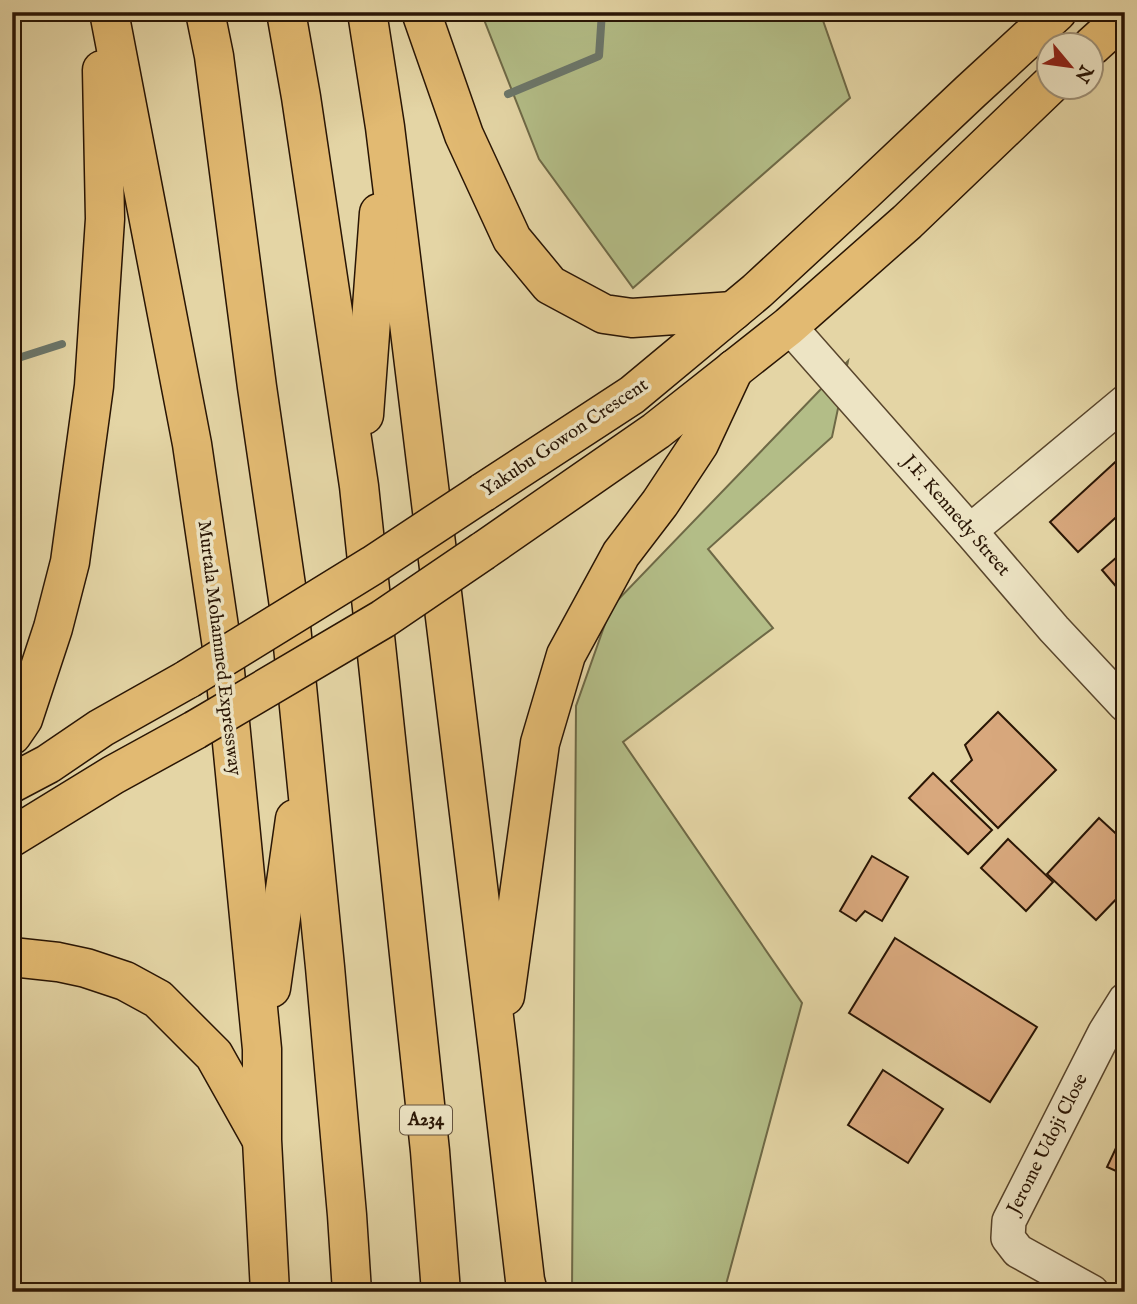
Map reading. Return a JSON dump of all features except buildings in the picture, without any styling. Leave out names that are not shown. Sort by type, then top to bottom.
[{"type":"main road","points":[[12,735],[23,719],[53,628],[69,562],[94,386],[105,219],[100,12]]},
{"type":"main road","name":"Murtala Mohammed Expressway","points":[[109,12],[192,444],[224,661],[262,1049],[262,1140],[270,1292]]},
{"type":"main road","points":[[189,12],[214,56]]},
{"type":"main road","points":[[205,12],[214,56],[289,607],[325,967],[352,1292]]},
{"type":"main road","points":[[286,12],[359,486]]},
{"type":"main road","points":[[367,12],[385,127],[526,1288]]},
{"type":"main road","points":[[421,12],[464,135],[512,239],[550,285],[604,314],[632,318],[733,311]]},
{"type":"main road","name":"Yakubu Gowon Crescent","points":[[12,783],[48,764],[101,728],[188,679],[373,565],[632,395],[776,273],[1057,12]]},
{"type":"main road","points":[[1106,33],[1125,16]]},
{"type":"main road","points":[[12,837],[113,775],[383,619],[656,431],[789,326],[907,222],[1036,98]]},
{"type":"main road","points":[[359,486],[385,127]]},
{"type":"main road","points":[[498,1050],[540,743],[566,656],[621,554],[660,503],[699,444],[734,369]]},
{"type":"main road","name":"A234","points":[[359,486],[430,1151],[441,1292]]},
{"type":"main road","points":[[262,1049],[304,761]]},
{"type":"main road","points":[[12,957],[86,968],[125,981],[158,999],[214,1055],[262,1140]]},
{"type":"street","name":"J.F. Kennedy Street","points":[[789,326],[1054,629],[1125,705]]},
{"type":"street","points":[[970,531],[1125,402]]},
{"type":"street","name":"Jerome Udoji Close","points":[[1092,1292],[1018,1251],[1008,1238],[1009,1221],[1105,1032],[1125,1000]]},
{"type":"green space","points":[[481,12],[820,12],[850,98],[633,288],[539,159]]},
{"type":"green space","points":[[848,361],[832,437],[708,549],[773,628],[623,742],[802,1003],[724,1292],[572,1292],[576,706],[611,607]]},
{"type":"waterway","points":[[508,94],[599,56],[602,12]]},
{"type":"waterway","points":[[12,360],[62,344]]}]
